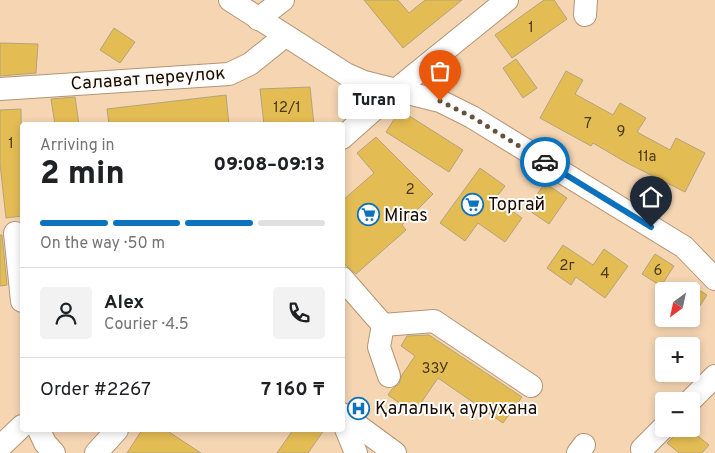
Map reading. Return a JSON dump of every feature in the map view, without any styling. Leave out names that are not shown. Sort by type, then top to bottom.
[{"type":"street","points":[[230,0],[346,74],[364,82],[440,101],[472,117],[684,247],[715,257]]},
{"type":"street","points":[[258,19],[283,0]]},
{"type":"street","points":[[345,135],[397,89],[507,0]]},
{"type":"street","name":"Салават переулок","points":[[0,89],[229,74],[250,64],[284,36]]},
{"type":"street","points":[[12,234],[20,288]]},
{"type":"street","points":[[684,247],[715,279]]},
{"type":"street","points":[[345,281],[383,325]]},
{"type":"street","points":[[383,325],[434,322],[531,386]]},
{"type":"street","points":[[383,325],[379,347],[389,376]]},
{"type":"street","points":[[699,392],[715,376]]},
{"type":"street","points":[[345,416],[395,453]]},
{"type":"street","points":[[345,426],[356,453]]},
{"type":"street","points":[[0,447],[20,428]]},
{"type":"street","points":[[28,432],[34,453]]},
{"type":"street","points":[[40,432],[45,443],[54,453]]},
{"type":"street","points":[[96,453],[115,432]]},
{"type":"street","points":[[642,449],[655,436]]},
{"type":"building","points":[[364,0],[398,0],[409,13],[425,0],[462,0],[403,48]]},
{"type":"building","points":[[544,0],[554,0],[567,19],[512,58],[495,35]]},
{"type":"building","points":[[114,28],[135,42],[120,63],[100,50]]},
{"type":"building","points":[[0,43],[38,44],[36,73],[0,76]]},
{"type":"building","points":[[516,59],[537,88],[523,98],[503,68]]},
{"type":"building","points":[[566,71],[583,80],[575,94],[613,115],[620,103],[646,118],[637,132],[670,150],[676,138],[705,153],[685,192],[627,163],[593,143],[591,146],[540,118]]},
{"type":"building","points":[[310,87],[314,122],[264,122],[260,89]]},
{"type":"building","points":[[226,95],[229,122],[109,122],[107,109]]},
{"type":"building","points":[[75,97],[79,122],[55,122],[51,99]]},
{"type":"building","points":[[21,109],[20,216],[6,218],[0,164],[0,110]]},
{"type":"building","points":[[400,110],[463,150],[449,172],[386,132]]},
{"type":"building","points":[[376,137],[433,194],[402,225],[406,230],[356,274],[345,265],[345,198],[374,173],[357,153]]},
{"type":"building","points":[[480,168],[505,186],[495,199],[522,218],[505,242],[478,223],[465,241],[440,223]]},
{"type":"building","points":[[545,183],[567,198],[549,224],[527,209]]},
{"type":"building","points":[[0,235],[2,235],[7,285],[0,286]]},
{"type":"building","points":[[563,245],[593,265],[604,249],[628,266],[605,298],[576,277],[571,285],[547,268]]},
{"type":"building","points":[[655,254],[674,266],[664,282],[655,282],[642,274]]},
{"type":"building","points":[[700,291],[707,295],[700,306]]},
{"type":"building","points":[[429,335],[522,397],[503,423],[438,378],[414,413],[388,395],[399,384],[402,375],[415,356],[401,346],[407,336]]},
{"type":"building","points":[[141,432],[169,432],[201,453],[127,453]]},
{"type":"building","points":[[292,432],[323,432],[308,453],[277,453]]},
{"type":"building","points":[[673,437],[699,437],[709,445],[702,453],[679,453],[667,443]]},
{"type":"way so far","points":[[440,101],[472,117],[545,162]]},
{"type":"place","name":"Turan","points":[[440,101]]},
{"type":"place","name":"Торгай","points":[[472,204]]},
{"type":"place","name":"Miras","points":[[368,215]]},
{"type":"place","name":"Қалалық аурухана","points":[[359,408]]},
{"type":"route","points":[[545,162],[651,227]]}]
